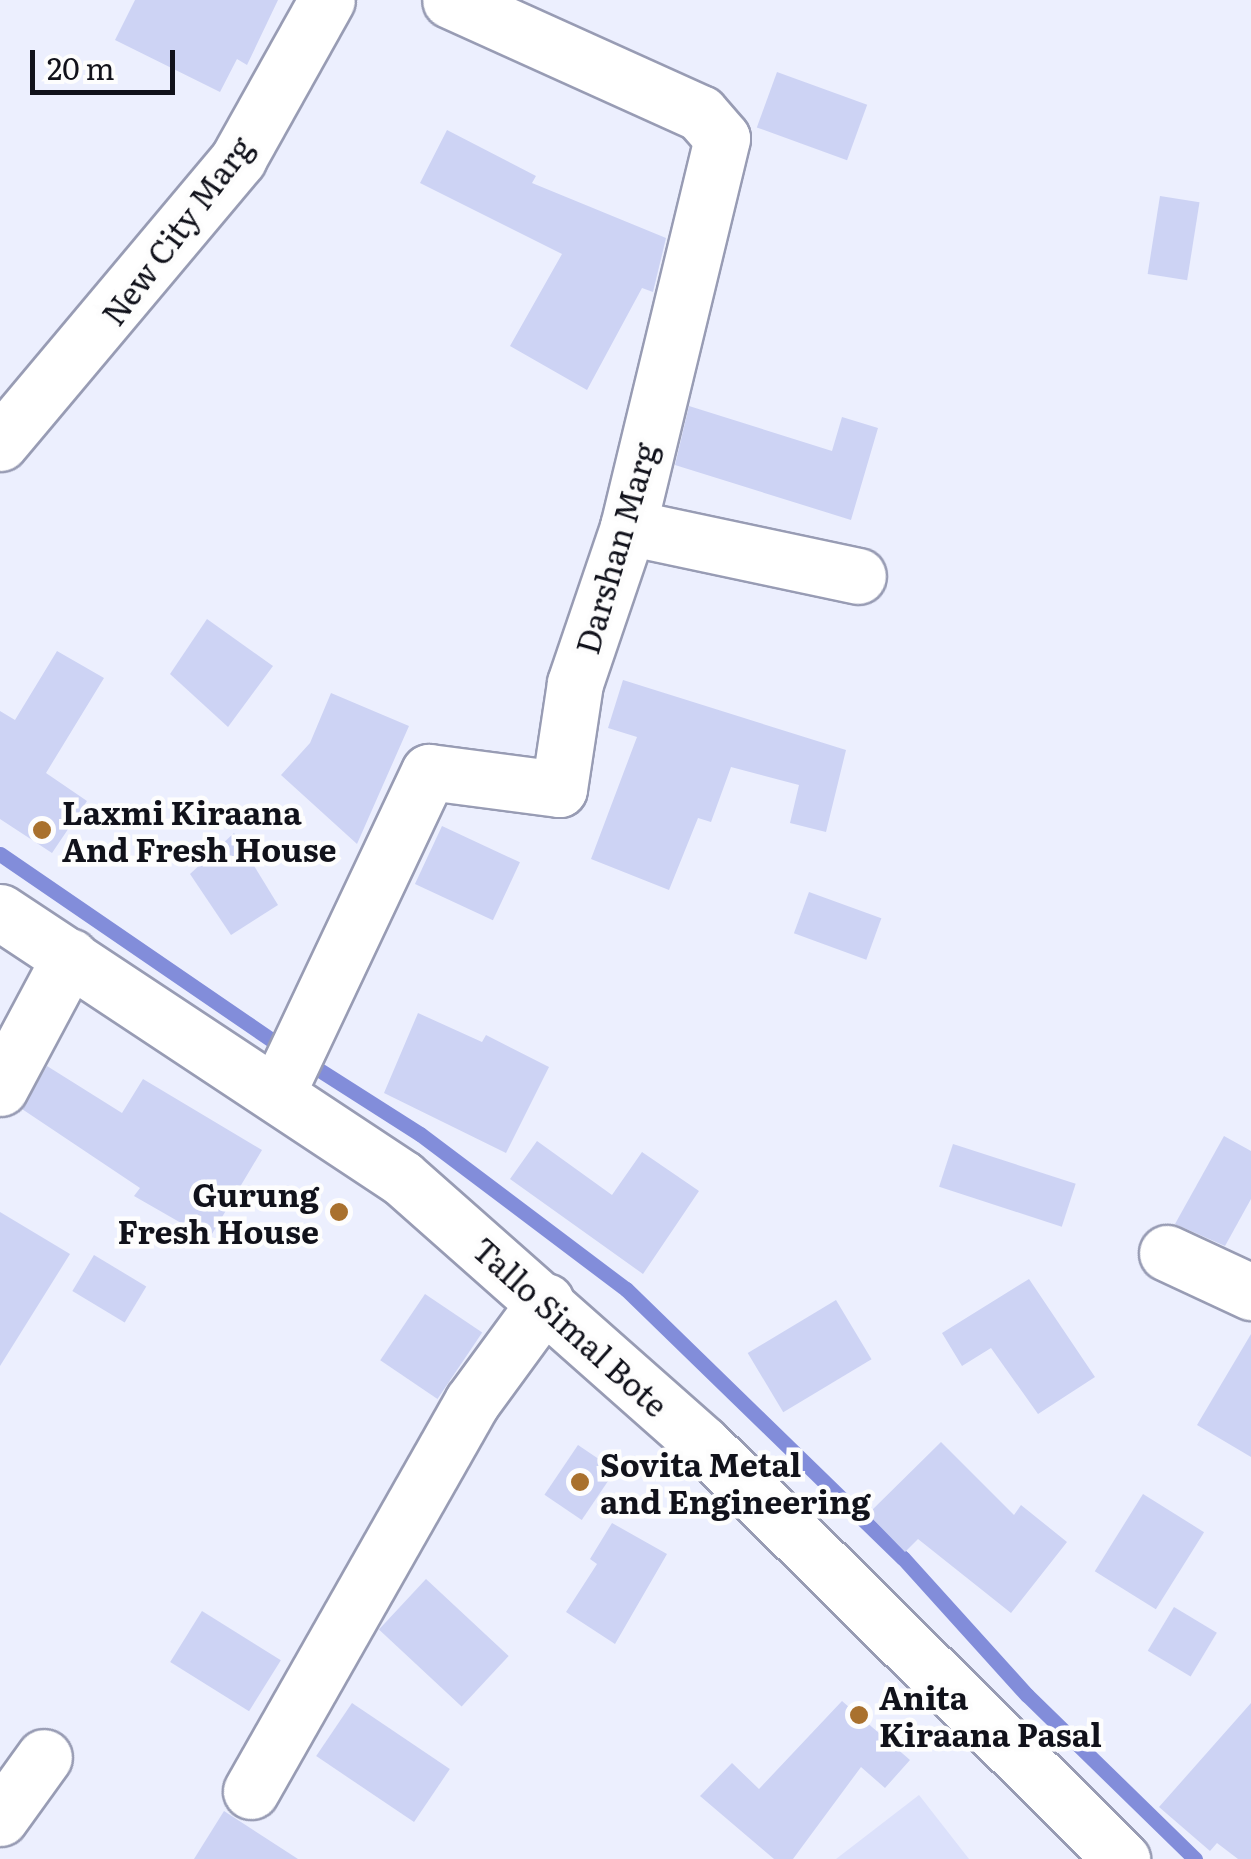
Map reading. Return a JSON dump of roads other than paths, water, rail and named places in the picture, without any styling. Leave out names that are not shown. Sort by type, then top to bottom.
[{"type":"street","name":"New City Marg","points":[[0,443],[140,284],[238,159],[327,0]]},
{"type":"street","name":"Darshan Marg","points":[[278,1091],[429,772],[559,789],[576,683],[628,527],[722,138],[700,113],[450,0]]},
{"type":"street","points":[[628,527],[858,576]]},
{"type":"street","name":"Tallo Simal Bote","points":[[0,912],[278,1091],[402,1178],[546,1301],[702,1444],[1122,1859]]},
{"type":"street","points":[[0,1088],[70,957]]},
{"type":"street","points":[[1167,1253],[1251,1292]]},
{"type":"street","points":[[251,1792],[472,1402],[546,1301]]},
{"type":"street","points":[[0,1818],[44,1757]]},
{"type":"waterway","points":[[0,854],[285,1049]]},
{"type":"waterway","points":[[321,1071],[420,1134],[626,1289],[903,1558],[1027,1695],[1195,1859]]},
{"type":"place","name":"Laxmi Kiraana And Fresh House","points":[[42,830]]},
{"type":"place","name":"Gurung Fresh House","points":[[339,1212]]},
{"type":"place","name":"Sovita Metal and Engineering","points":[[580,1482]]},
{"type":"place","name":"Anita Kiraana Pasal","points":[[859,1715]]}]
